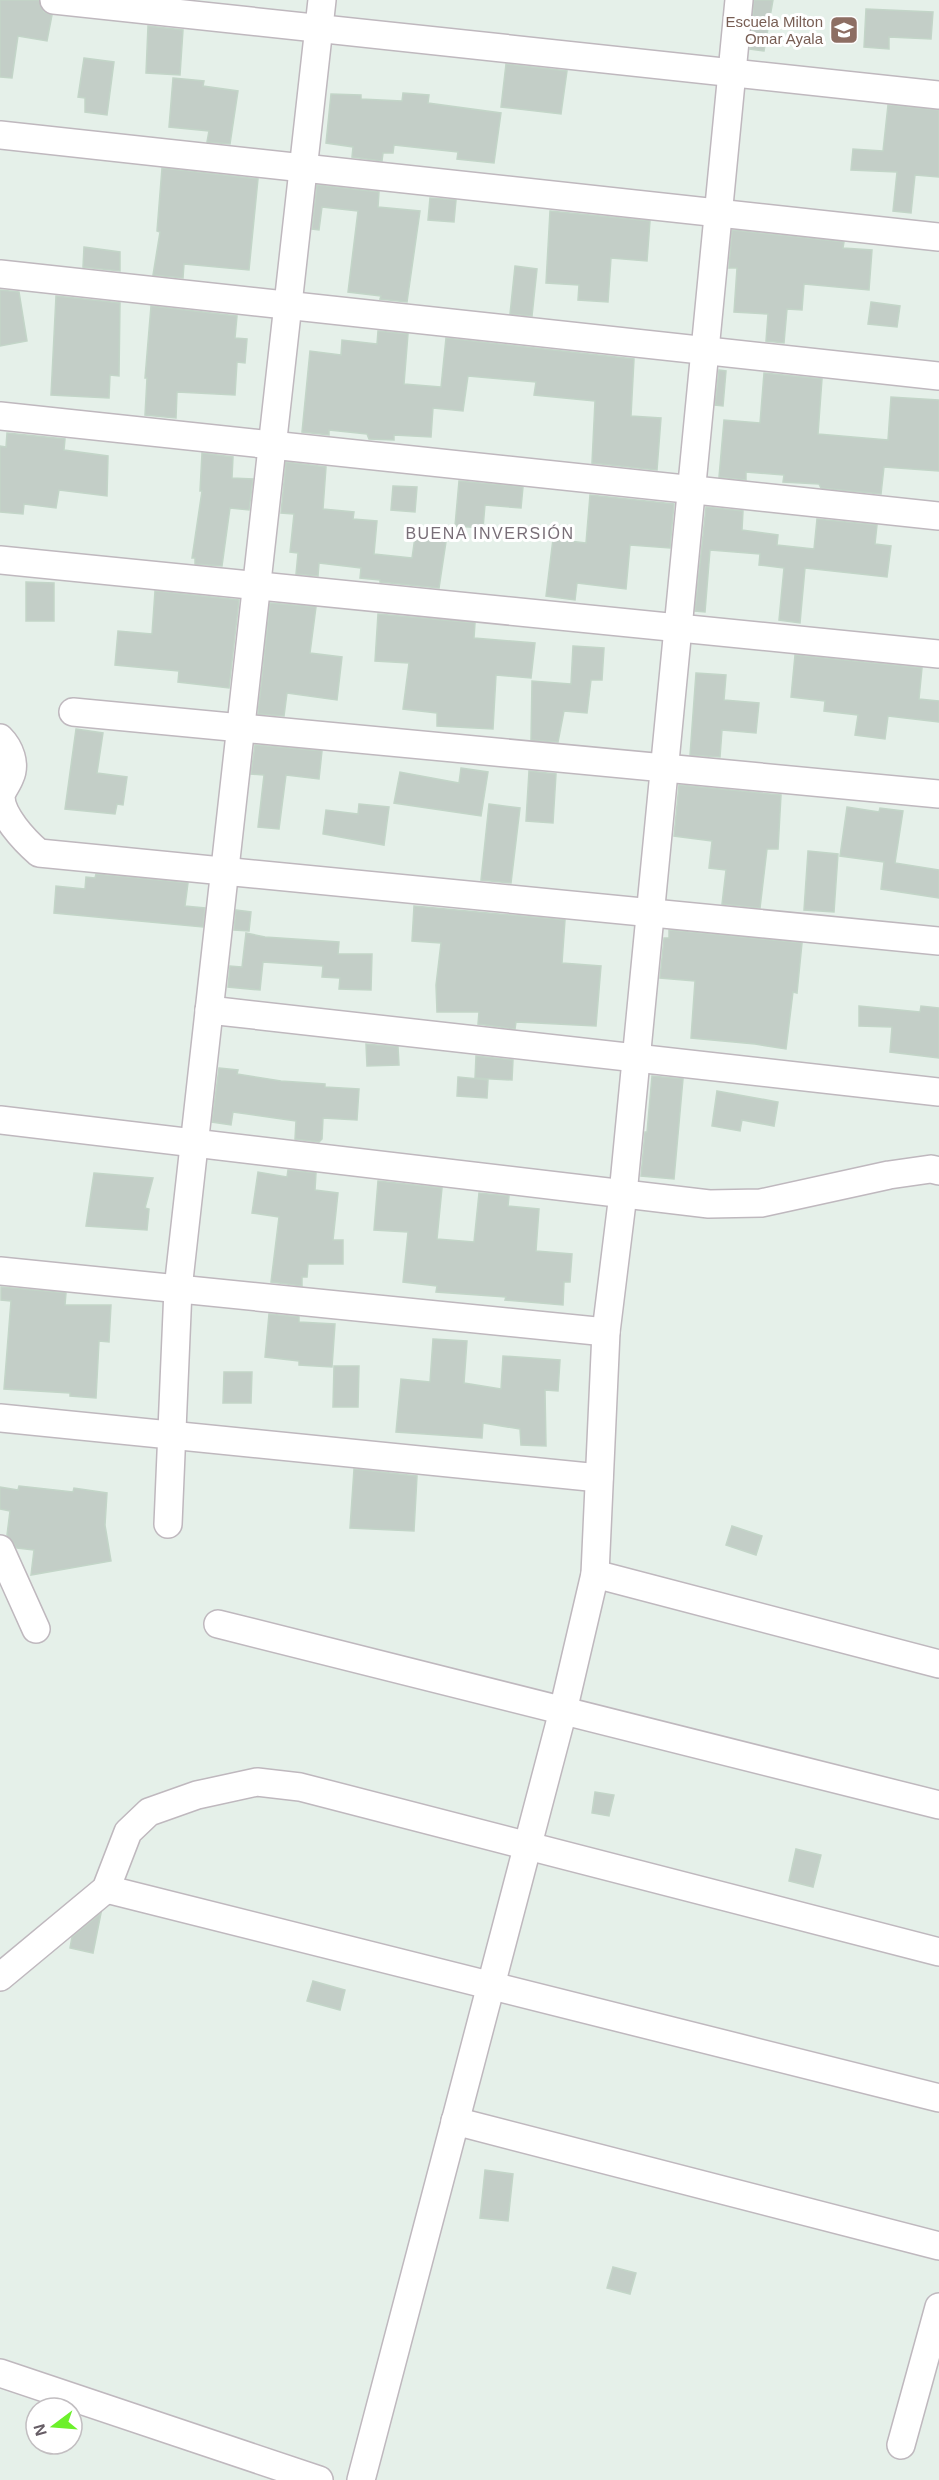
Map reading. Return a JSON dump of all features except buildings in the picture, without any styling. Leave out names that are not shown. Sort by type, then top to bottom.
[{"type":"street","points":[[54,0],[939,95]]},
{"type":"street","points":[[168,1524],[178,1289],[322,0]]},
{"type":"street","points":[[361,2480],[563,1710],[595,1574],[606,1332],[637,1058],[739,0]]},
{"type":"street","points":[[0,135],[939,237]]},
{"type":"street","points":[[0,274],[939,376]]},
{"type":"street","points":[[0,416],[939,516]]},
{"type":"street","points":[[0,560],[939,654]]},
{"type":"street","points":[[73,712],[939,794]]},
{"type":"street","points":[[0,738],[13,762],[11,775],[1,795],[2,807],[18,835],[39,853],[939,941]]},
{"type":"street","points":[[209,1010],[939,1092]]},
{"type":"street","points":[[0,1120],[709,1204],[761,1203],[889,1175],[939,1170]]},
{"type":"street","points":[[0,1271],[606,1332]]},
{"type":"street","points":[[0,1418],[599,1478]]},
{"type":"street","points":[[0,1549],[36,1629]]},
{"type":"street","points":[[595,1574],[939,1664]]},
{"type":"street","points":[[218,1624],[939,1805]]},
{"type":"street","points":[[0,1977],[106,1889],[128,1832],[149,1812],[197,1795],[257,1782],[300,1787],[939,1952]]},
{"type":"street","points":[[106,1889],[939,2097]]},
{"type":"street","points":[[455,2121],[939,2246]]},
{"type":"street","points":[[901,2445],[939,2307]]},
{"type":"street","points":[[0,2373],[319,2480]]},
{"type":"place","name":"Escuela Milton Omar Ayala","points":[[844,30]]},
{"type":"district","name":"BUENA INVERSIÓN","points":[[490,533]]}]
